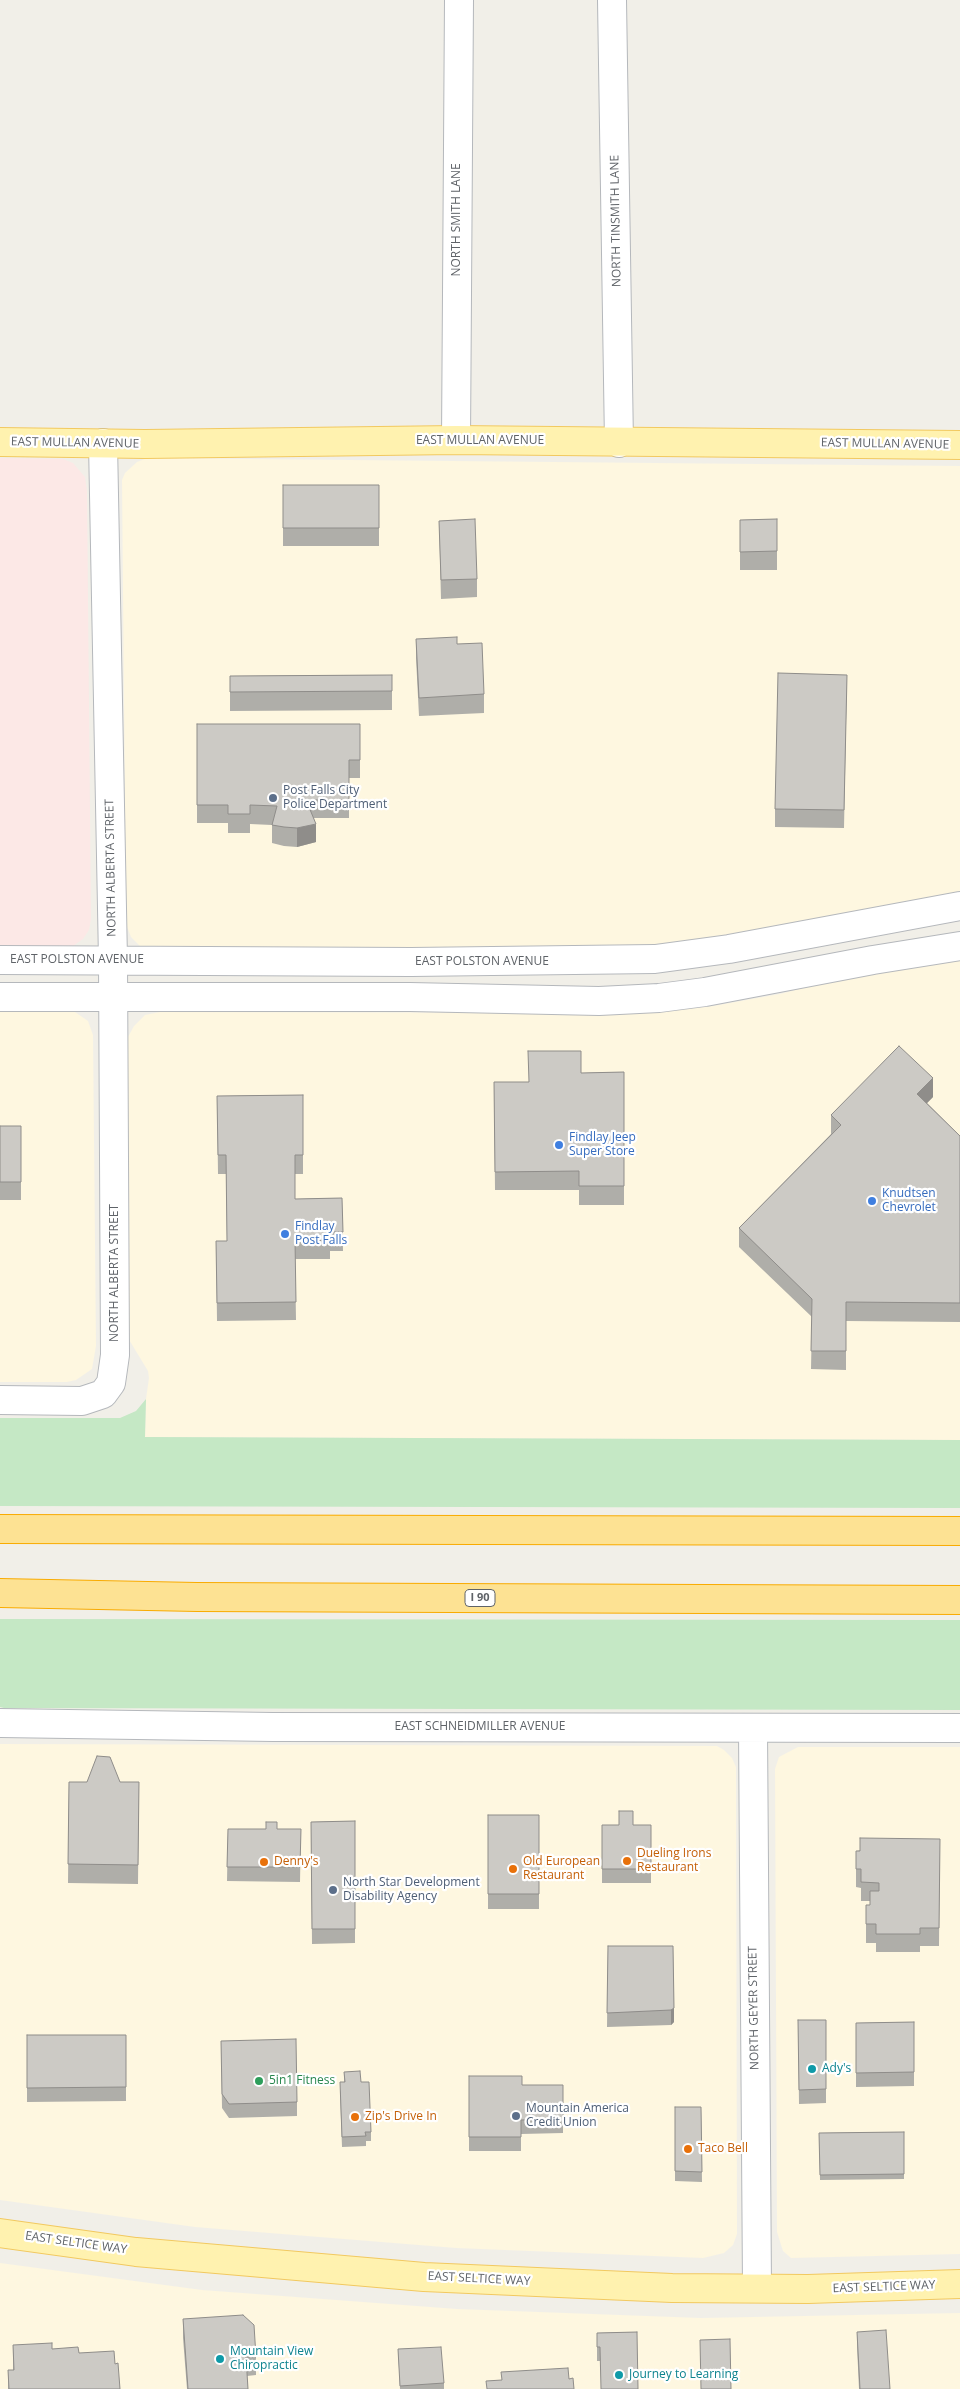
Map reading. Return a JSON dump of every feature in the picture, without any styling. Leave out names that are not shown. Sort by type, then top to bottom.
[{"type":"highway","points":[[0,1529],[960,1531]]},
{"type":"highway","name":"I 90","points":[[0,1593],[197,1597],[960,1600]]},
{"type":"main road","name":"EAST MULLAN AVENUE","points":[[0,442],[103,444],[456,440],[960,445]]},
{"type":"main road","name":"EAST SELTICE WAY","points":[[0,2233],[136,2252],[393,2275],[672,2288],[808,2289],[960,2284]]},
{"type":"street","name":"NORTH SMITH LANE","points":[[456,440],[458,0]]},
{"type":"street","name":"NORTH TINSMITH LANE","points":[[612,0],[619,443]]},
{"type":"street","name":"NORTH ALBERTA STREET","points":[[0,1400],[82,1401],[103,1394],[112,1383],[115,1355],[113,960],[103,444]]},
{"type":"street","name":"EAST POLSTON AVENUE","points":[[0,960],[420,962],[655,958],[729,949],[960,906]]},
{"type":"street","points":[[0,996],[410,997],[599,1001],[659,998],[704,992],[960,946]]},
{"type":"street","name":"EAST SCHNEIDMILLER AVENUE","points":[[0,1724],[273,1727],[960,1728]]},
{"type":"street","name":"NORTH GEYER STREET","points":[[753,1728],[757,2288]]},
{"type":"shaded area","points":[[0,458],[63,459],[73,463],[85,477],[87,491],[91,919],[89,930],[83,939],[73,946],[59,949],[0,948]]},
{"type":"shaded area","points":[[147,458],[960,466],[960,896],[741,936],[619,949],[150,949],[140,946],[131,937],[126,924],[122,480],[125,473],[137,462]]},
{"type":"shaded area","points":[[960,958],[960,1440],[145,1437],[148,1371],[128,1338],[127,1059],[128,1037],[134,1026],[145,1015],[160,1012],[645,1013],[713,1006],[780,994],[861,973]]},
{"type":"shaded area","points":[[0,1010],[75,1012],[88,1021],[93,1035],[96,1346],[92,1369],[76,1380],[67,1382],[0,1382]]},
{"type":"shaded area","points":[[0,1744],[717,1746],[724,1750],[732,1758],[736,1767],[737,2234],[733,2245],[724,2253],[703,2258],[456,2248],[195,2227],[0,2200]]},
{"type":"shaded area","points":[[798,1747],[960,1747],[960,2254],[791,2258],[783,2251],[777,2232],[775,1769],[779,1757]]},
{"type":"shaded area","points":[[0,2263],[202,2290],[457,2309],[701,2318],[960,2313],[960,2389],[0,2389]]},
{"type":"green space","points":[[146,1399],[145,1437],[960,1440],[960,1508],[0,1506],[0,1418],[120,1418],[136,1411]]},
{"type":"green space","points":[[0,1619],[960,1620],[960,1710],[4,1708],[0,1707]]},
{"type":"building","points":[[283,485],[379,485],[379,528],[283,528]]},
{"type":"building","points":[[475,519],[477,579],[441,580],[439,521]]},
{"type":"building","points":[[777,519],[777,551],[740,552],[740,520]]},
{"type":"building","points":[[457,637],[457,644],[482,643],[484,694],[419,698],[416,639]]},
{"type":"building","points":[[778,673],[847,675],[844,810],[775,809]]},
{"type":"building","points":[[392,675],[392,691],[230,692],[230,676]]},
{"type":"building","name":"Post Falls City Police Department","points":[[197,724],[360,724],[360,760],[349,760],[349,800],[306,800],[316,824],[297,828],[272,825],[277,806],[250,805],[250,814],[228,814],[228,805],[197,805]]},
{"type":"building","name":"Knudtsen Chevrolet","points":[[899,1046],[933,1078],[917,1094],[960,1136],[960,1303],[846,1302],[846,1351],[811,1351],[812,1299],[739,1228],[841,1125],[831,1115]]},
{"type":"building","name":"Findlay Jeep Super Store","points":[[528,1051],[581,1051],[581,1073],[624,1072],[624,1186],[579,1186],[579,1171],[495,1172],[494,1082],[529,1082]]},
{"type":"building","name":"Findlay Post Falls","points":[[303,1095],[303,1155],[295,1155],[295,1199],[342,1198],[343,1232],[330,1232],[330,1240],[295,1241],[296,1302],[217,1303],[216,1241],[227,1241],[226,1155],[218,1155],[217,1096]]},
{"type":"building","points":[[0,1126],[21,1126],[21,1182],[0,1182]]},
{"type":"building","points":[[97,1756],[110,1757],[120,1782],[139,1782],[138,1865],[68,1864],[69,1782],[87,1782]]},
{"type":"building","name":"Dueling Irons Restaurant","points":[[619,1811],[633,1811],[633,1825],[651,1825],[651,1869],[602,1869],[602,1825],[619,1825]]},
{"type":"building","name":"Old European Restaurant","points":[[488,1815],[539,1815],[539,1894],[488,1894]]},
{"type":"building","name":"North Star Development Disability Agency","points":[[355,1821],[355,1929],[312,1929],[311,1822]]},
{"type":"building","name":"Denny's","points":[[266,1822],[277,1822],[277,1829],[301,1829],[300,1867],[227,1867],[228,1829],[266,1829]]},
{"type":"building","points":[[860,1838],[940,1839],[939,1928],[920,1928],[920,1934],[876,1934],[876,1924],[866,1924],[866,1905],[870,1905],[870,1891],[879,1891],[879,1883],[861,1882],[861,1869],[856,1869],[856,1851],[860,1851]]},
{"type":"building","points":[[608,1946],[673,1946],[674,2008],[671,2010],[607,2013]]},
{"type":"building","name":"Ady's","points":[[798,2020],[826,2020],[826,2089],[799,2090]]},
{"type":"building","name":"Ady's","points":[[914,2022],[914,2072],[856,2073],[856,2023]]},
{"type":"building","points":[[27,2035],[126,2035],[126,2087],[27,2088]]},
{"type":"building","name":"5in1 Fitness","points":[[296,2039],[297,2102],[229,2104],[222,2094],[221,2041]]},
{"type":"building","name":"Zip's Drive In","points":[[360,2071],[361,2082],[369,2082],[371,2132],[365,2132],[366,2136],[342,2137],[340,2082],[345,2082],[344,2072]]},
{"type":"building","name":"Mountain America Credit Union","points":[[469,2076],[522,2076],[522,2085],[563,2085],[563,2119],[521,2120],[521,2137],[469,2137]]},
{"type":"building","name":"Taco Bell","points":[[675,2107],[701,2107],[702,2172],[675,2171]]},
{"type":"building","points":[[904,2132],[904,2174],[820,2175],[819,2133]]},
{"type":"building","name":"Mountain View Chiropractic","points":[[243,2315],[254,2325],[256,2357],[246,2357],[248,2389],[188,2389],[183,2319]]},
{"type":"building","points":[[886,2330],[890,2389],[860,2389],[857,2332]]},
{"type":"building","name":"Journey to Learning","points":[[637,2332],[638,2389],[601,2389],[600,2347],[597,2347],[597,2333]]},
{"type":"building","points":[[730,2339],[731,2389],[701,2389],[700,2340]]},
{"type":"building","points":[[52,2343],[52,2349],[78,2347],[79,2353],[114,2351],[115,2364],[118,2363],[120,2389],[9,2389],[8,2370],[14,2370],[13,2345]]},
{"type":"building","points":[[441,2347],[444,2383],[400,2386],[398,2349]]},
{"type":"building","points":[[568,2368],[569,2379],[573,2378],[574,2389],[487,2389],[486,2381],[502,2380],[501,2372]]},
{"type":"place","name":"Post Falls City Police Department","points":[[273,798]]},
{"type":"place","name":"Findlay Jeep Super Store","points":[[559,1145]]},
{"type":"place","name":"Knudtsen Chevrolet","points":[[872,1201]]},
{"type":"place","name":"Findlay Post Falls","points":[[285,1234]]},
{"type":"place","name":"Dueling Irons Restaurant","points":[[627,1861]]},
{"type":"place","name":"Denny's","points":[[264,1862]]},
{"type":"place","name":"Old European Restaurant","points":[[513,1869]]},
{"type":"place","name":"North Star Development Disability Agency","points":[[333,1890]]},
{"type":"place","name":"Ady's","points":[[812,2069]]},
{"type":"place","name":"5in1 Fitness","points":[[259,2081]]},
{"type":"place","name":"Mountain America Credit Union","points":[[516,2116]]},
{"type":"place","name":"Zip's Drive In","points":[[355,2117]]},
{"type":"place","name":"Taco Bell","points":[[688,2149]]},
{"type":"place","name":"Mountain View Chiropractic","points":[[220,2359]]},
{"type":"place","name":"Journey to Learning","points":[[619,2375]]}]
